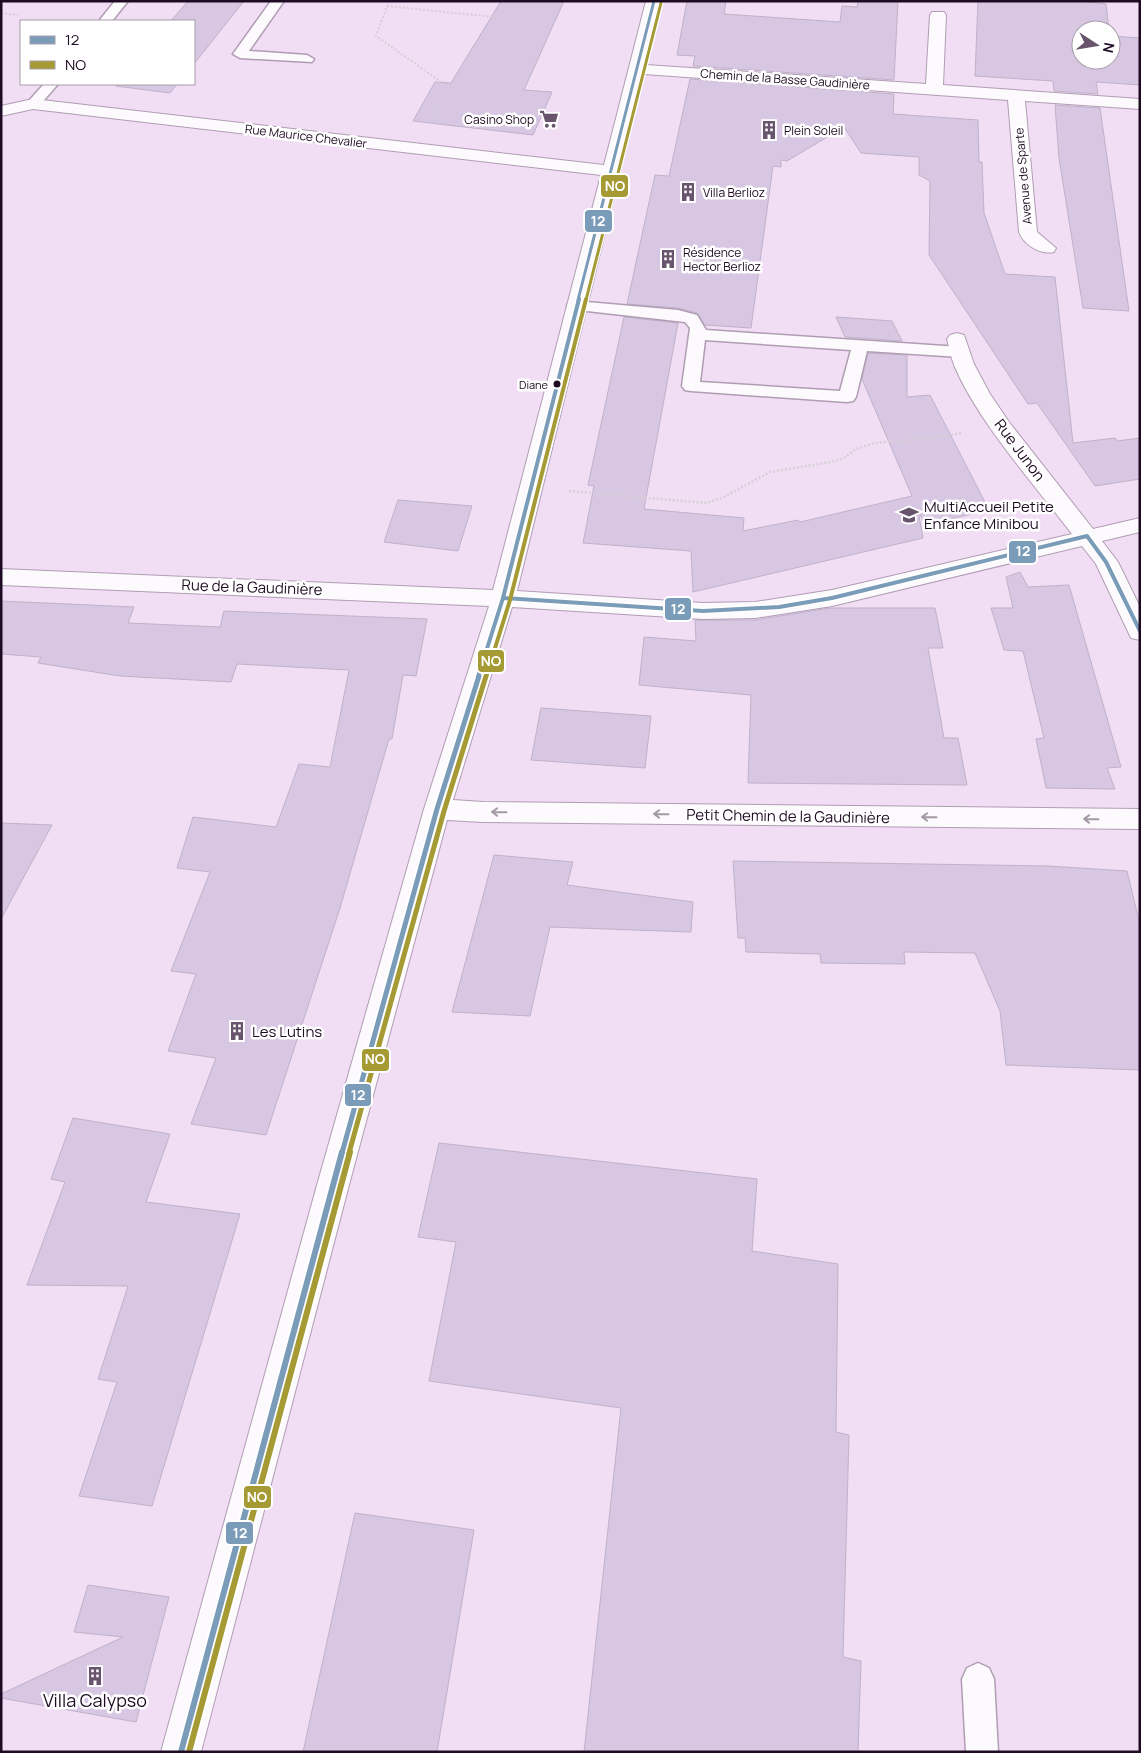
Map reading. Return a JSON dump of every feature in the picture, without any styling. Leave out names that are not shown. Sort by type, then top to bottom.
[{"type":"street","points":[[181,1752],[332,1185],[437,809],[503,598],[575,306],[654,1]]},
{"type":"street","points":[[934,89],[938,15]]},
{"type":"street","name":"Chemin de la Basse Gaudinière","points":[[636,69],[1140,104]]},
{"type":"street","name":"Avenue de Sparte","points":[[1016,95],[1028,232],[1030,237],[1047,248]]},
{"type":"street","name":"Rue Maurice Chevalier","points":[[1,112],[33,104],[611,172]]},
{"type":"street","name":"Rue Junon","points":[[959,345],[964,364],[1000,426],[1106,562],[1140,632]]},
{"type":"street","name":"Rue de la Gaudinière","points":[[1,577],[503,598],[703,611],[779,608],[832,598],[1087,536],[1140,525]]},
{"type":"street","name":"Petit Chemin de la Gaudinière","points":[[437,809],[482,812],[1140,819]]},
{"type":"lane","points":[[106,20],[122,1]]},
{"type":"lane","points":[[278,1],[240,54],[307,60]]},
{"type":"lane","points":[[33,104],[50,85]]},
{"type":"lane","points":[[575,306],[686,316],[695,322],[698,328],[691,386],[847,397],[860,346]]},
{"type":"lane","points":[[697,334],[860,346],[959,345]]},
{"type":"lane","points":[[978,1678],[982,1752]]},
{"type":"path","points":[[388,1],[376,36],[441,82]]},
{"type":"path","points":[[387,6],[494,17]]},
{"type":"path","points":[[1,13],[18,15]]},
{"type":"path","points":[[563,491],[706,503],[722,498],[770,472],[831,462],[844,458],[856,449],[874,443],[932,438],[1000,426]]},
{"type":"building","points":[[188,1],[244,1],[195,63],[195,20],[172,20]]},
{"type":"building","points":[[501,1],[564,1],[524,90],[552,92],[533,135],[413,121],[435,82],[451,83]]},
{"type":"building","points":[[687,1],[726,1],[724,14],[840,22],[842,6],[857,7],[858,1],[898,1],[894,80],[693,66],[695,56],[677,55]]},
{"type":"building","points":[[978,1],[1080,1],[1106,4],[1108,20],[1071,20],[1071,70],[1121,70],[1121,37],[1140,38],[1140,85],[1096,82],[1098,94],[1054,91],[1053,81],[975,76]]},
{"type":"building","points":[[690,79],[894,94],[893,114],[978,120],[979,162],[982,162],[984,213],[1005,274],[1055,277],[1073,443],[1115,438],[1117,441],[1140,438],[1140,479],[1095,486],[1037,403],[1028,404],[929,255],[930,181],[919,175],[919,157],[861,153],[844,127],[787,161],[781,160],[781,167],[773,166],[751,328],[705,325],[697,313],[678,308],[627,304],[655,175],[669,176]]},
{"type":"building","points":[[117,85],[176,85],[170,93]]},
{"type":"building","points":[[1055,105],[1100,108],[1129,311],[1083,308],[1059,158]]},
{"type":"building","points":[[624,317],[678,323],[644,509],[744,518],[743,531],[798,520],[800,522],[912,496],[862,379],[868,353],[907,355],[907,397],[930,395],[989,510],[925,525],[918,510],[923,538],[693,592],[691,551],[583,543],[594,486],[588,485]]},
{"type":"building","points":[[836,317],[892,321],[902,341],[845,337]]},
{"type":"building","points":[[398,500],[472,506],[458,551],[384,542]]},
{"type":"building","points":[[1020,572],[1028,587],[1069,585],[1121,767],[1107,768],[1115,789],[1046,788],[1036,739],[1044,738],[1023,651],[1004,650],[991,608],[1013,608],[1006,577]]},
{"type":"building","points":[[1,601],[134,607],[128,623],[220,627],[224,611],[427,619],[416,676],[403,675],[392,739],[389,739],[340,908],[266,1135],[191,1124],[216,1058],[168,1051],[196,974],[171,971],[210,872],[177,868],[193,817],[276,827],[299,764],[330,767],[349,670],[237,664],[231,682],[120,676],[38,663],[41,657],[1,654]]},
{"type":"building","points":[[830,608],[935,608],[943,648],[928,648],[944,738],[958,738],[967,785],[748,783],[751,695],[639,685],[644,637],[696,641],[695,620],[755,620]]},
{"type":"building","points":[[541,708],[651,716],[645,768],[531,760]]},
{"type":"building","points":[[1,823],[52,825],[1,919]]},
{"type":"building","points":[[494,855],[573,862],[567,885],[693,902],[691,932],[550,927],[530,1016],[452,1012]]},
{"type":"building","points":[[733,861],[1048,866],[1127,871],[1140,925],[1140,1070],[1006,1065],[1000,1011],[975,953],[904,952],[905,964],[821,963],[820,954],[746,952],[745,938],[738,938]]},
{"type":"building","points":[[73,1118],[170,1134],[146,1202],[240,1214],[152,1506],[79,1496],[117,1382],[98,1379],[128,1286],[27,1285],[65,1182],[51,1179]]},
{"type":"building","points":[[439,1143],[757,1179],[752,1251],[838,1264],[836,1432],[849,1435],[843,1657],[861,1661],[858,1752],[584,1752],[621,1408],[429,1381],[456,1242],[418,1237]]},
{"type":"building","points":[[355,1513],[474,1530],[437,1752],[303,1752]]},
{"type":"building","name":"Villa Calypso","points":[[88,1585],[169,1597],[136,1722],[1,1698],[1,1694],[123,1637],[74,1632]]},
{"type":"transit line","name":"12","points":[[181,1752],[333,1185],[437,809],[503,598],[654,1]]},
{"type":"transit line","name":"NO","points":[[189,1752],[340,1187],[444,811],[510,600],[661,3]]},
{"type":"transit line","name":"12","points":[[503,598],[703,611],[779,607],[832,598],[1087,536],[1106,562],[1140,631]]},
{"type":"place","name":"Casino Shop","points":[[549,119]]},
{"type":"place","name":"Plein Soleil","points":[[769,130]]},
{"type":"place","name":"Villa Berlioz","points":[[688,192]]},
{"type":"place","name":"Résidence Hector Berlioz","points":[[668,259]]},
{"type":"place","name":"Diane","points":[[557,384]]},
{"type":"place","name":"MultiAccueil Petite Enfance Minibou","points":[[909,515]]},
{"type":"place","name":"Les Lutins","points":[[237,1031]]},
{"type":"place","name":"Villa Calypso","points":[[95,1676]]}]
